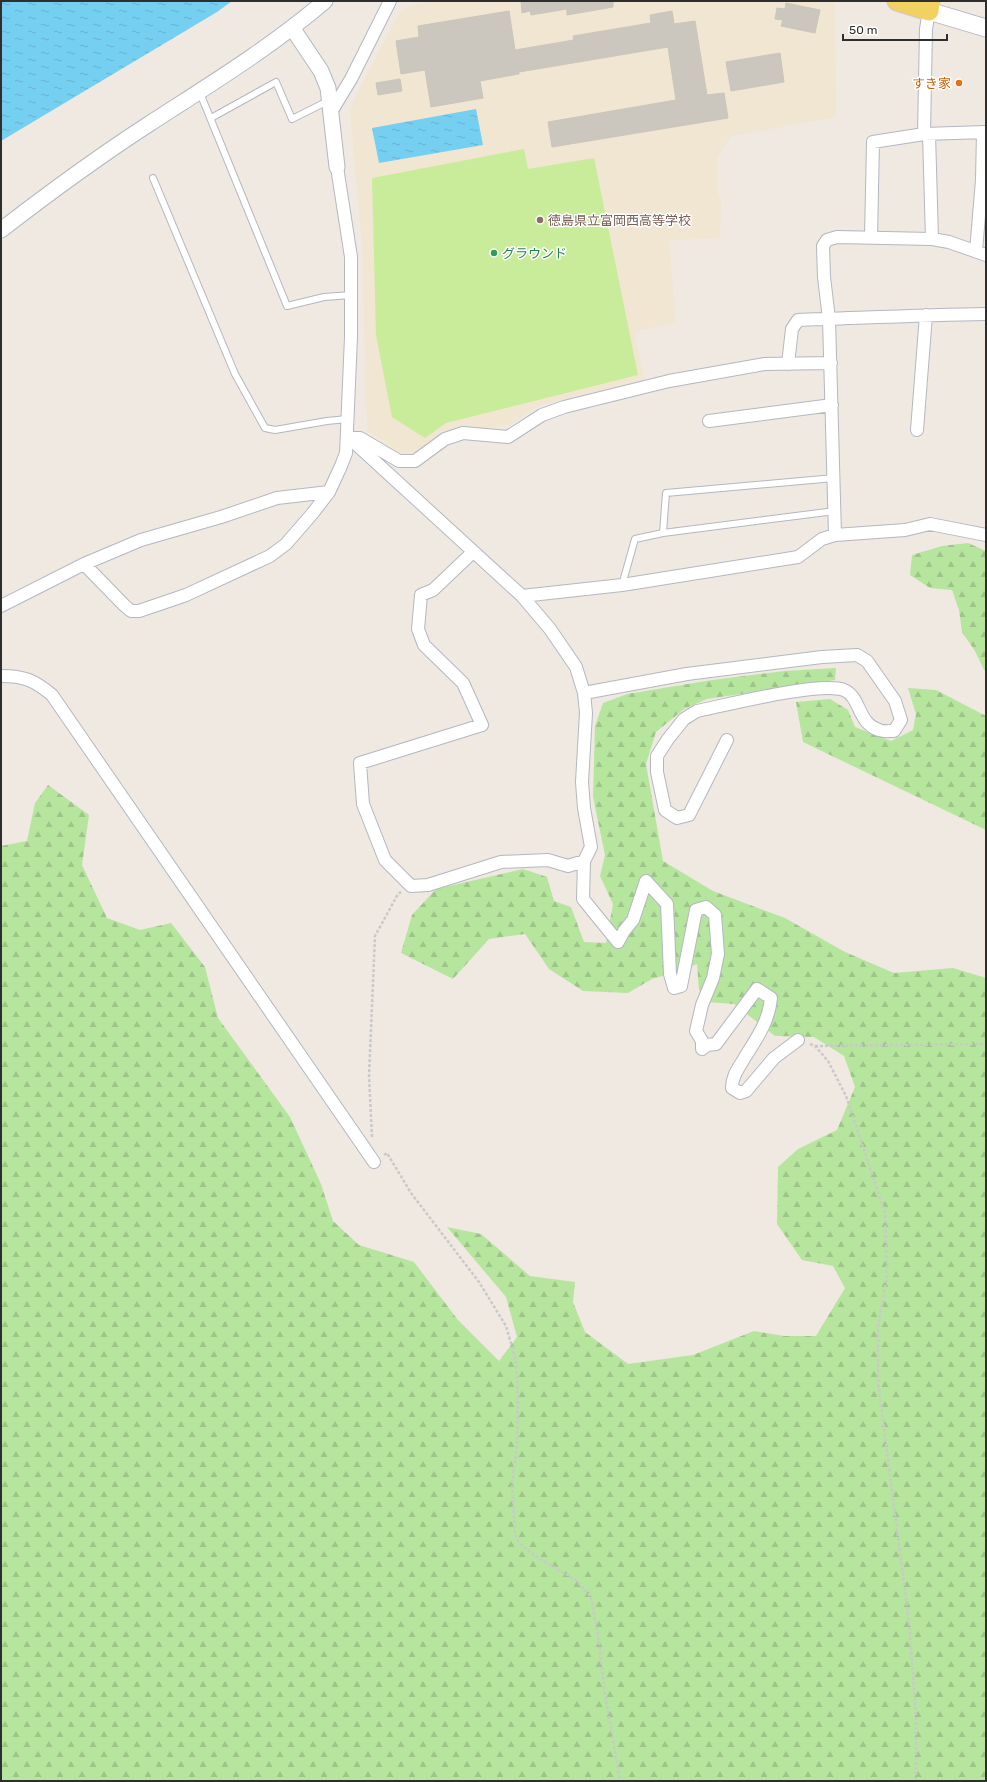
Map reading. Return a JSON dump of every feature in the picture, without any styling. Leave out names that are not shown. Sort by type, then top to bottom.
[{"type":"main road","points":[[897,1],[930,6],[986,28]]},
{"type":"street","points":[[1,230],[54,189],[148,124],[200,93],[293,28],[325,1]]},
{"type":"street","points":[[330,106],[351,79],[390,1]]},
{"type":"street","points":[[930,6],[926,29],[927,134],[932,239]]},
{"type":"street","points":[[84,564],[131,611],[139,611],[186,595],[270,556],[286,544],[328,492],[346,453],[350,436],[347,419],[351,337],[351,257],[337,167],[328,88],[321,70],[293,28]]},
{"type":"street","points":[[835,535],[831,363],[823,246],[827,240],[837,237],[871,238],[932,239],[949,242],[981,253],[982,180],[985,132],[927,134],[873,142],[871,238]]},
{"type":"street","points":[[788,364],[792,329],[798,320],[986,314]]},
{"type":"street","points":[[917,430],[926,315]]},
{"type":"street","points":[[350,436],[360,438],[399,461],[415,461],[445,439],[463,433],[508,437],[542,415],[564,407],[698,376],[766,364],[831,363]]},
{"type":"street","points":[[709,420],[832,405]]},
{"type":"street","points":[[350,436],[357,445],[522,596],[550,629],[576,667],[584,693],[586,713],[582,782],[584,808],[591,847],[584,861],[583,899],[618,942],[624,931],[633,920],[646,881],[667,904],[670,974],[674,988],[680,986],[696,910],[706,907],[715,915],[718,954],[713,978],[702,1005],[696,1031],[702,1041],[702,1049],[707,1045],[716,1044],[757,989],[771,998],[770,1011],[764,1025],[732,1079],[732,1088],[740,1093],[746,1090],[774,1058],[794,1043]]},
{"type":"street","points":[[1,606],[84,564],[141,540],[221,517],[277,498],[328,492]]},
{"type":"street","points":[[522,596],[622,585],[798,558],[822,539],[835,535],[905,530],[930,524],[986,535]]},
{"type":"street","points":[[473,552],[432,590],[421,595],[418,629],[424,645],[463,683],[482,725],[360,763],[363,804],[385,860],[411,886],[428,885],[501,862],[548,860],[568,866],[584,861]]},
{"type":"street","points":[[584,693],[687,674],[822,657],[857,655],[867,662],[895,701],[901,720],[894,731],[879,730],[864,721],[852,695],[844,690],[822,688],[697,711],[684,719],[657,756],[657,772],[665,810],[677,818],[689,814],[727,740]]},
{"type":"street","points":[[1,676],[18,676],[38,683],[52,695],[374,1162]]},
{"type":"lane","points":[[210,118],[276,82],[292,119],[330,106]]},
{"type":"lane","points":[[200,93],[287,306],[324,297],[351,295]]},
{"type":"lane","points":[[153,178],[235,374],[265,428],[276,430],[347,419]]},
{"type":"lane","points":[[663,533],[666,493],[834,478]]},
{"type":"lane","points":[[622,585],[635,539],[663,533],[835,511]]},
{"type":"path","points":[[374,1162],[369,1076],[375,936],[398,894],[411,886]]},
{"type":"path","points":[[794,1043],[816,1046],[986,1044]]},
{"type":"path","points":[[794,1043],[816,1046],[828,1061],[846,1096],[885,1212],[887,1276],[878,1327],[878,1382],[909,1622],[916,1716],[916,1781]]},
{"type":"path","points":[[374,1162],[387,1153],[411,1193],[479,1282],[506,1326],[516,1361],[518,1397],[517,1447],[512,1483],[515,1535],[519,1543],[535,1556],[576,1580],[591,1597],[598,1635],[605,1694],[620,1781]]},
{"type":"shaded area","name":"徳島県立富岡西高等学校","points":[[435,1],[835,1],[836,117],[732,136],[717,156],[717,191],[721,202],[720,238],[669,240],[676,323],[640,330],[635,335],[645,380],[539,405],[512,424],[487,429],[464,427],[425,450],[401,454],[367,430],[362,245],[350,111],[357,93],[401,10],[417,4]]},
{"type":"green space","name":"グラウンド","points":[[524,149],[528,169],[594,158],[638,375],[446,423],[425,438],[392,417],[376,335],[372,178]]},
{"type":"green space","points":[[968,543],[986,551],[986,671],[962,632],[959,610],[952,590],[930,588],[910,575],[912,555],[942,546]]},
{"type":"green space","points":[[836,668],[835,680],[707,699],[684,709],[656,732],[646,764],[663,861],[713,891],[785,918],[845,952],[894,973],[953,968],[986,978],[986,1781],[1,1781],[1,846],[27,841],[35,803],[48,785],[89,815],[82,865],[107,918],[140,930],[171,923],[205,967],[218,1018],[290,1117],[321,1184],[333,1221],[359,1245],[414,1262],[458,1320],[499,1361],[517,1337],[506,1297],[447,1227],[481,1234],[530,1276],[575,1282],[573,1302],[585,1332],[628,1364],[693,1355],[754,1331],[784,1336],[816,1336],[845,1288],[833,1266],[802,1260],[777,1224],[778,1167],[798,1149],[837,1130],[855,1087],[844,1056],[814,1037],[775,1036],[734,1004],[706,1002],[699,990],[697,964],[680,971],[652,979],[628,993],[583,991],[549,969],[525,934],[489,939],[453,979],[401,953],[412,915],[436,889],[523,869],[547,877],[554,901],[571,907],[584,942],[606,943],[613,904],[600,876],[605,855],[593,797],[595,726],[603,703],[627,694],[712,680],[784,671]]},
{"type":"green space","points":[[908,688],[936,690],[986,716],[986,830],[803,742],[796,702],[830,699],[848,710],[855,727],[891,741],[913,730],[916,714]]},
{"type":"water","points":[[1,1],[232,1],[217,12],[1,141]]},
{"type":"water","points":[[476,109],[483,145],[379,163],[372,128]]},
{"type":"building","points":[[521,1],[613,1],[613,7],[567,15],[567,9],[531,15],[530,11],[522,13]]},
{"type":"building","points":[[786,3],[820,10],[815,33],[781,26],[783,20],[775,19],[777,8],[785,9]]},
{"type":"building","points":[[509,11],[515,50],[574,40],[573,36],[651,23],[650,15],[672,11],[674,24],[695,21],[707,95],[724,93],[728,118],[552,147],[548,122],[676,100],[668,47],[519,72],[519,74],[480,81],[483,98],[431,107],[425,70],[401,74],[396,41],[419,37],[418,26]]},
{"type":"building","points":[[780,53],[784,82],[731,91],[726,62]]},
{"type":"building","points":[[400,79],[402,91],[378,95],[376,83]]},
{"type":"place","name":"すき家","points":[[959,83]]},
{"type":"place","name":"徳島県立富岡西高等学校","points":[[540,220]]},
{"type":"place","name":"グラウンド","points":[[494,253]]}]
